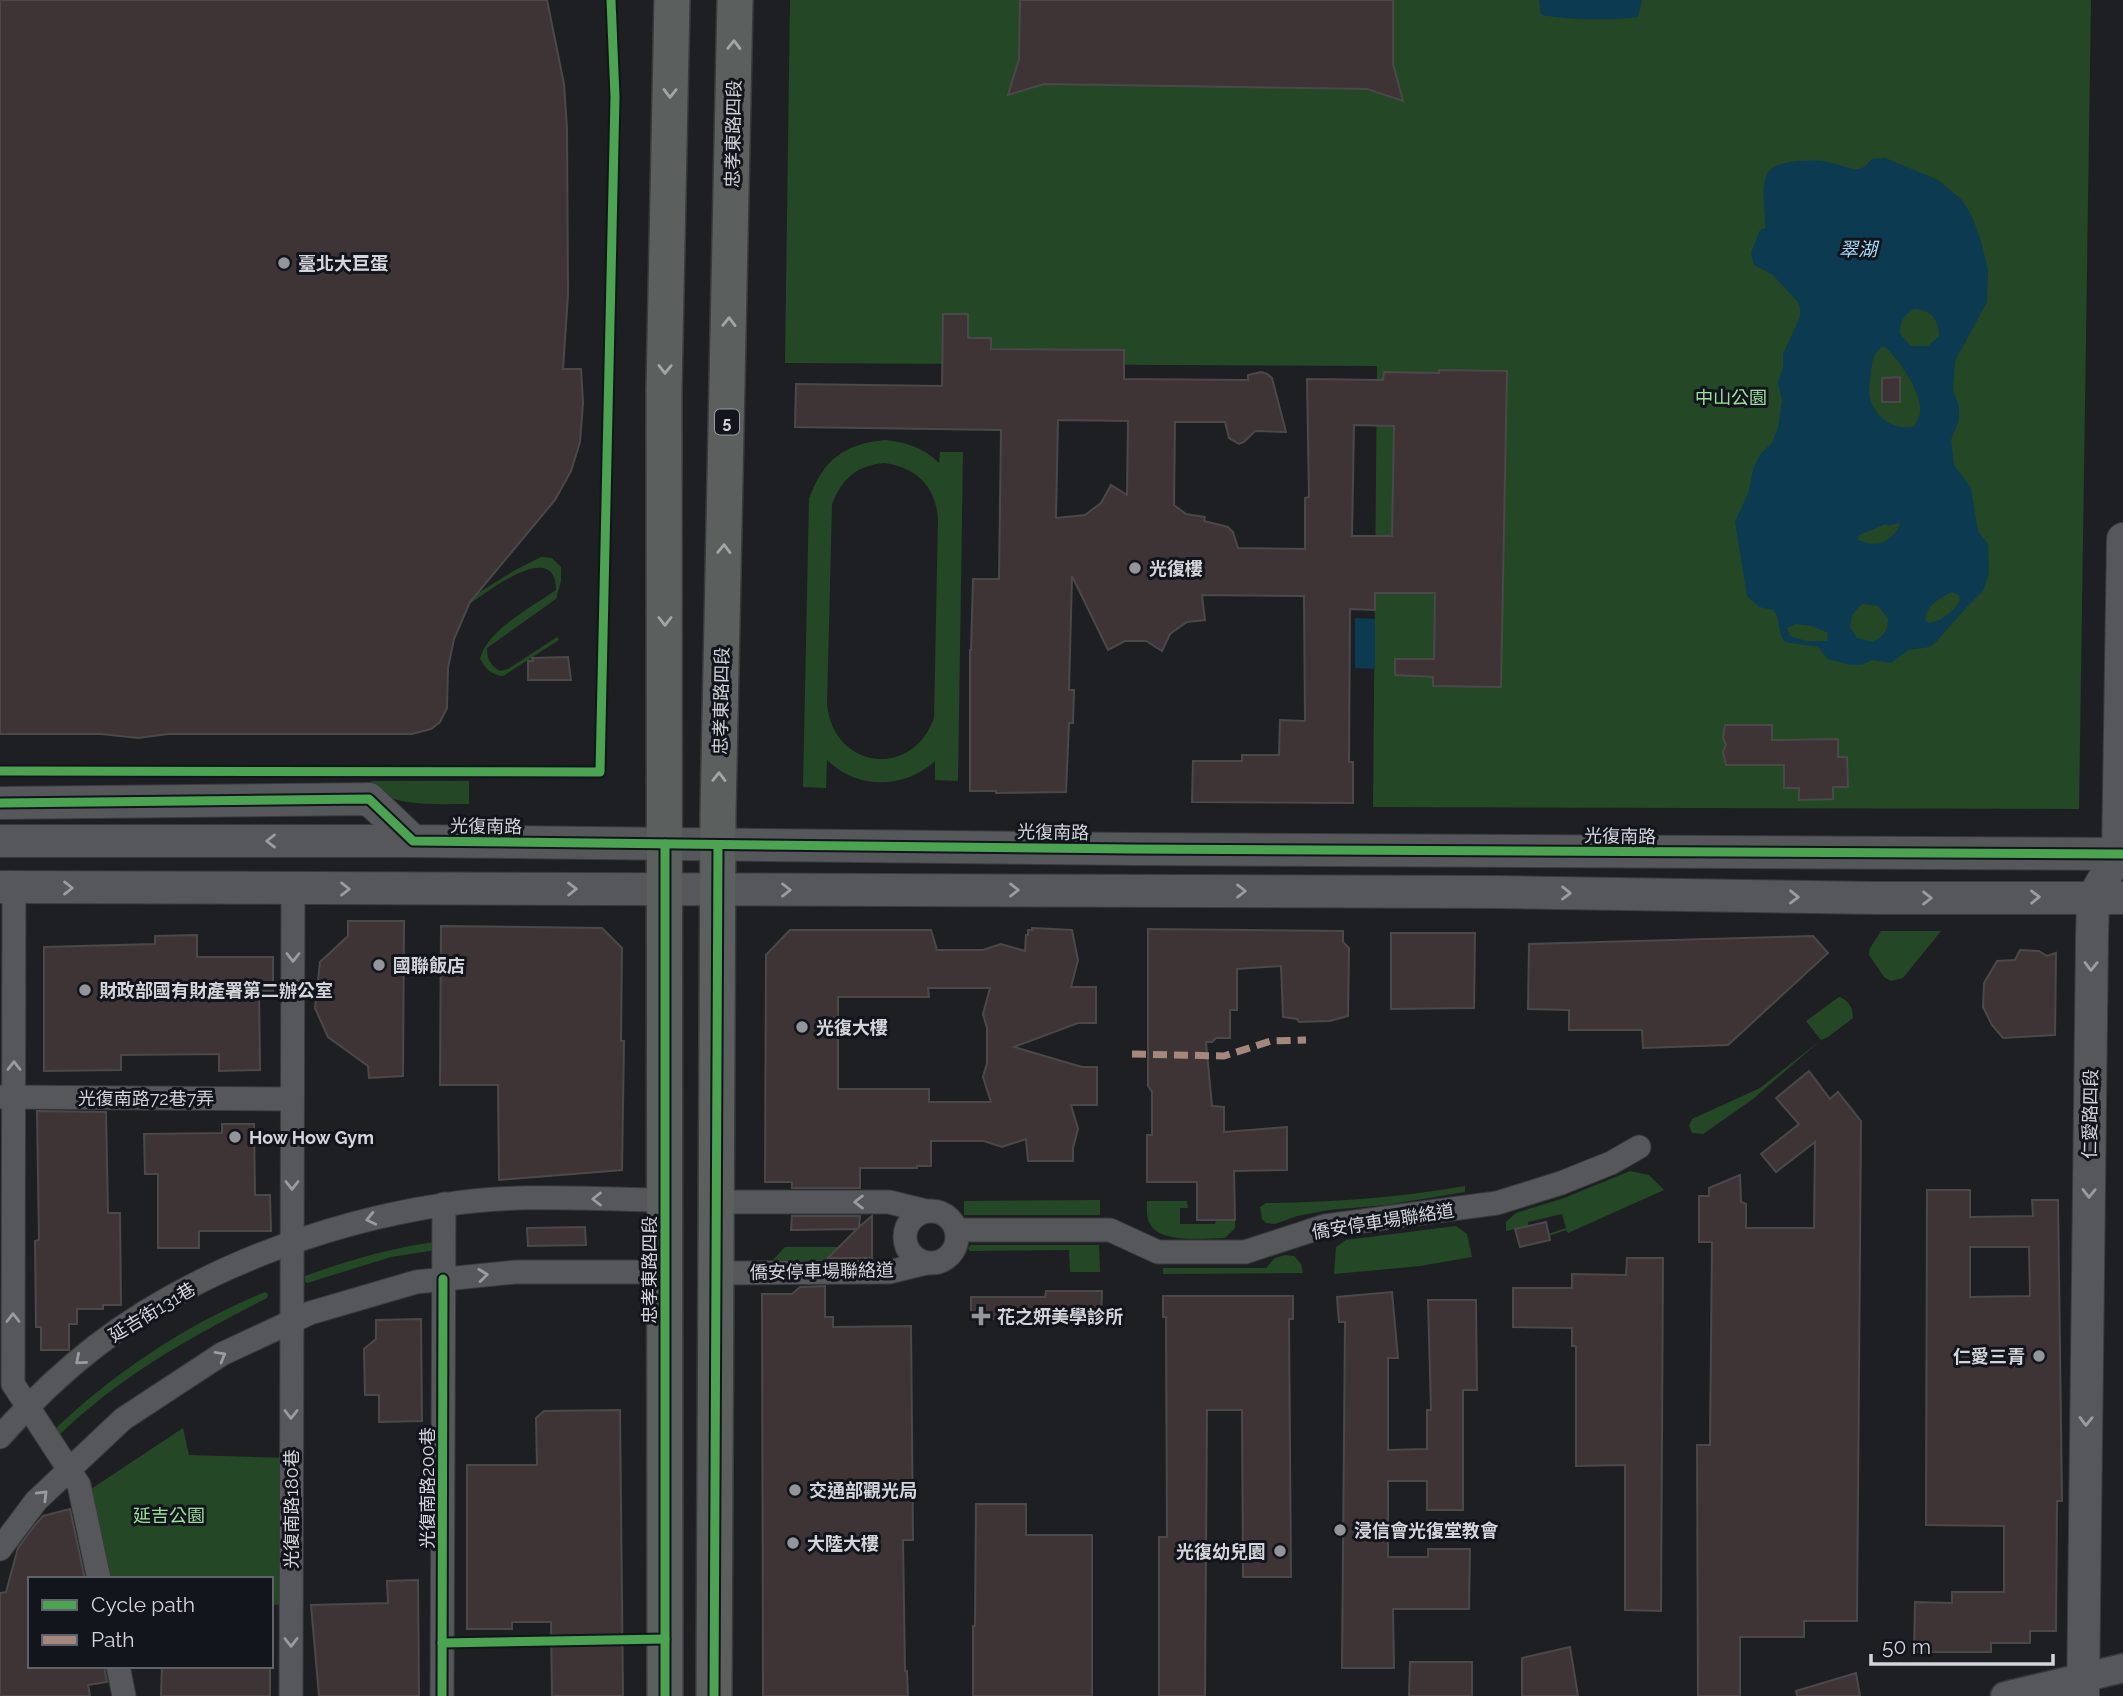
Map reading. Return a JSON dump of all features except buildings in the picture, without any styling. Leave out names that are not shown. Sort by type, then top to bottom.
[{"type":"main road","name":"忠孝東路四段","points":[[665,1696],[664,390],[672,0]]},
{"type":"main road","name":"忠孝東路四段","points":[[714,1696],[718,845],[735,0]]},
{"type":"main road","name":"仁愛路四段","points":[[2083,1686],[2108,898],[2120,854],[2123,540]]},
{"type":"main road","points":[[0,803],[369,799],[413,841]]},
{"type":"main road","name":"光復南路","points":[[0,841],[413,841],[2120,854]]},
{"type":"main road","points":[[7,888],[1498,892],[1876,898],[2108,898]]},
{"type":"street","points":[[7,888],[7,1097],[13,1384],[79,1485],[99,1577]]},
{"type":"street","points":[[292,1322],[293,889]]},
{"type":"street","name":"光復南路72巷7弄","points":[[7,1097],[292,1099]]},
{"type":"street","name":"僑安停車場聯絡道","points":[[716,1273],[889,1272],[935,1263],[951,1254],[956,1246],[956,1230],[1110,1230],[1158,1252],[1245,1252],[1325,1226],[1497,1203],[1561,1183],[1611,1163],[1639,1147]]},
{"type":"street","name":"延吉街131巷","points":[[0,1437],[27,1406],[97,1346],[178,1293],[292,1242],[367,1220],[443,1205],[515,1199],[665,1199]]},
{"type":"street","points":[[716,1202],[889,1202],[943,1214],[951,1220],[956,1230]]},
{"type":"street","points":[[443,1205],[443,1279]]},
{"type":"street","name":"僑安停車場聯絡道","points":[[926,1211],[910,1220],[904,1237],[911,1254],[926,1263]]},
{"type":"street","points":[[0,1549],[36,1501],[123,1419],[222,1354],[310,1313],[415,1282],[515,1272],[665,1272]]},
{"type":"street","name":"光復南路200巷","points":[[442,1696],[443,1279]]},
{"type":"street","name":"光復南路180巷","points":[[290,1696],[292,1322]]},
{"type":"street","points":[[118,1668],[124,1696]]},
{"type":"street","points":[[2005,1696],[2083,1686],[2123,1668]]},
{"type":"green space","name":"中山公園","points":[[790,0],[2091,0],[2079,809],[1373,807],[1377,366],[785,363]]},
{"type":"green space","points":[[885,440],[907,444],[927,453],[939,463],[940,452],[963,452],[958,781],[935,780],[935,761],[910,777],[881,782],[852,777],[827,760],[826,788],[803,787],[809,499],[828,464],[847,450]],"holes":[[[875,464],[896,465],[922,480],[933,497],[938,518],[934,718],[923,738],[909,751],[892,758],[874,759],[858,753],[843,742],[832,726],[827,704],[832,505],[845,481],[858,470]]]},
{"type":"green space","points":[[541,557],[552,558],[561,567],[561,581],[556,599],[487,648],[488,655],[491,664],[500,671],[508,669],[557,637],[559,640],[503,676],[492,673],[480,659],[484,649],[501,629],[556,590],[553,575],[545,569],[533,568],[505,580],[471,603],[472,597]]},
{"type":"green space","points":[[371,781],[469,781],[469,804],[407,802],[372,790]]},
{"type":"green space","points":[[1881,931],[1941,931],[1903,978],[1891,981],[1884,977],[1869,955],[1870,948]]},
{"type":"green space","points":[[1839,997],[1842,998],[1850,1005],[1853,1018],[1821,1040],[1806,1021]]},
{"type":"green space","points":[[1821,1040],[1753,1099],[1703,1134],[1692,1133],[1689,1126],[1692,1119],[1760,1088]]},
{"type":"green space","points":[[1630,1171],[1649,1175],[1664,1190],[1568,1233],[1566,1230],[1549,1236],[1548,1234],[1566,1228],[1562,1214],[1528,1222],[1528,1226],[1506,1231],[1506,1222],[1516,1213],[1564,1198]]},
{"type":"green space","points":[[1465,1186],[1465,1192],[1386,1205],[1329,1210],[1297,1216],[1275,1224],[1266,1223],[1262,1219],[1260,1207],[1266,1203],[1366,1199]]},
{"type":"green space","points":[[1100,1200],[1100,1215],[964,1215],[964,1201]]},
{"type":"green space","points":[[1147,1201],[1187,1201],[1188,1208],[1180,1208],[1180,1224],[1215,1224],[1216,1220],[1235,1220],[1235,1228],[1225,1238],[1163,1235],[1150,1224]]},
{"type":"green space","points":[[1456,1226],[1467,1234],[1472,1257],[1420,1266],[1334,1274],[1336,1247],[1346,1240]]},
{"type":"green space","points":[[435,1242],[436,1250],[391,1257],[307,1283],[305,1281],[305,1276],[353,1260]]},
{"type":"green space","points":[[971,1245],[1099,1245],[1100,1272],[1070,1272],[1069,1250],[970,1251],[968,1248]]},
{"type":"green space","points":[[785,1247],[839,1247],[826,1260],[772,1261]]},
{"type":"green space","points":[[1294,1256],[1301,1264],[1303,1273],[1163,1274],[1163,1268],[1266,1268],[1275,1258]]},
{"type":"green space","points":[[265,1292],[268,1294],[267,1298],[132,1375],[59,1435],[54,1430],[102,1388],[153,1351],[208,1319]]},
{"type":"green space","name":"延吉公園","points":[[183,1428],[189,1455],[288,1458],[287,1604],[273,1605],[273,1577],[103,1577],[85,1493]]},
{"type":"water","points":[[1539,0],[1642,0],[1638,17],[1577,19],[1541,15]]},
{"type":"water","name":"翠湖","points":[[1885,158],[1938,180],[1961,199],[1972,216],[1981,241],[1988,270],[1987,302],[1955,361],[1953,391],[1959,406],[1959,420],[1951,440],[1954,465],[1971,488],[1978,531],[1988,544],[1989,574],[1983,591],[1930,647],[1909,650],[1891,663],[1872,660],[1862,665],[1850,665],[1828,659],[1818,647],[1785,642],[1774,610],[1759,607],[1747,596],[1735,522],[1749,491],[1753,469],[1761,453],[1772,443],[1778,428],[1782,400],[1778,382],[1783,368],[1783,354],[1800,317],[1798,302],[1773,275],[1754,265],[1751,253],[1760,230],[1765,228],[1764,194],[1767,174],[1770,169],[1785,163],[1821,161],[1859,169],[1872,159]],"holes":[[[1914,309],[1925,311],[1936,320],[1939,336],[1928,346],[1911,346],[1900,334],[1903,319]],[[1884,346],[1913,385],[1920,404],[1919,418],[1913,427],[1898,426],[1885,421],[1872,405],[1869,386],[1872,362]],[[1886,524],[1900,525],[1887,540],[1877,544],[1858,540],[1859,535]],[[1952,592],[1959,595],[1960,601],[1947,615],[1929,623],[1925,620],[1926,615],[1938,600]],[[1862,604],[1878,606],[1888,618],[1885,633],[1873,642],[1857,638],[1850,627],[1852,615]],[[1796,624],[1812,626],[1828,633],[1827,641],[1806,641],[1790,636],[1787,628]]]},
{"type":"water","points":[[1355,618],[1375,619],[1375,669],[1355,668]]},
{"type":"marked path","points":[[1132,1054],[1224,1056],[1271,1041],[1306,1040]]},
{"type":"cycle path","points":[[0,771],[600,772],[615,97],[611,0]]},
{"type":"cycle path","points":[[0,803],[369,799],[413,841],[1132,849],[2123,854]]},
{"type":"cycle path","points":[[665,844],[665,1696]]},
{"type":"cycle path","points":[[714,1696],[718,845]]},
{"type":"cycle path","points":[[442,1696],[443,1279]]},
{"type":"cycle path","points":[[442,1643],[665,1639]]},
{"type":"place","name":"臺北大巨蛋","points":[[284,263]]},
{"type":"place","name":"光復樓","points":[[1135,568]]},
{"type":"place","name":"國聯飯店","points":[[379,965]]},
{"type":"place","name":"財政部國有財產署第二辦公室","points":[[85,990]]},
{"type":"place","name":"光復大樓","points":[[802,1027]]},
{"type":"place","name":"How How Gym","points":[[235,1137]]},
{"type":"place","name":"花之妍美學診所","points":[[981,1316]]},
{"type":"place","name":"仁愛三青","points":[[2039,1356]]},
{"type":"place","name":"交通部觀光局","points":[[795,1490]]},
{"type":"place","name":"浸信會光復堂教會","points":[[1340,1530]]},
{"type":"place","name":"大陸大樓","points":[[793,1543]]},
{"type":"place","name":"光復幼兒園","points":[[1280,1551]]}]
